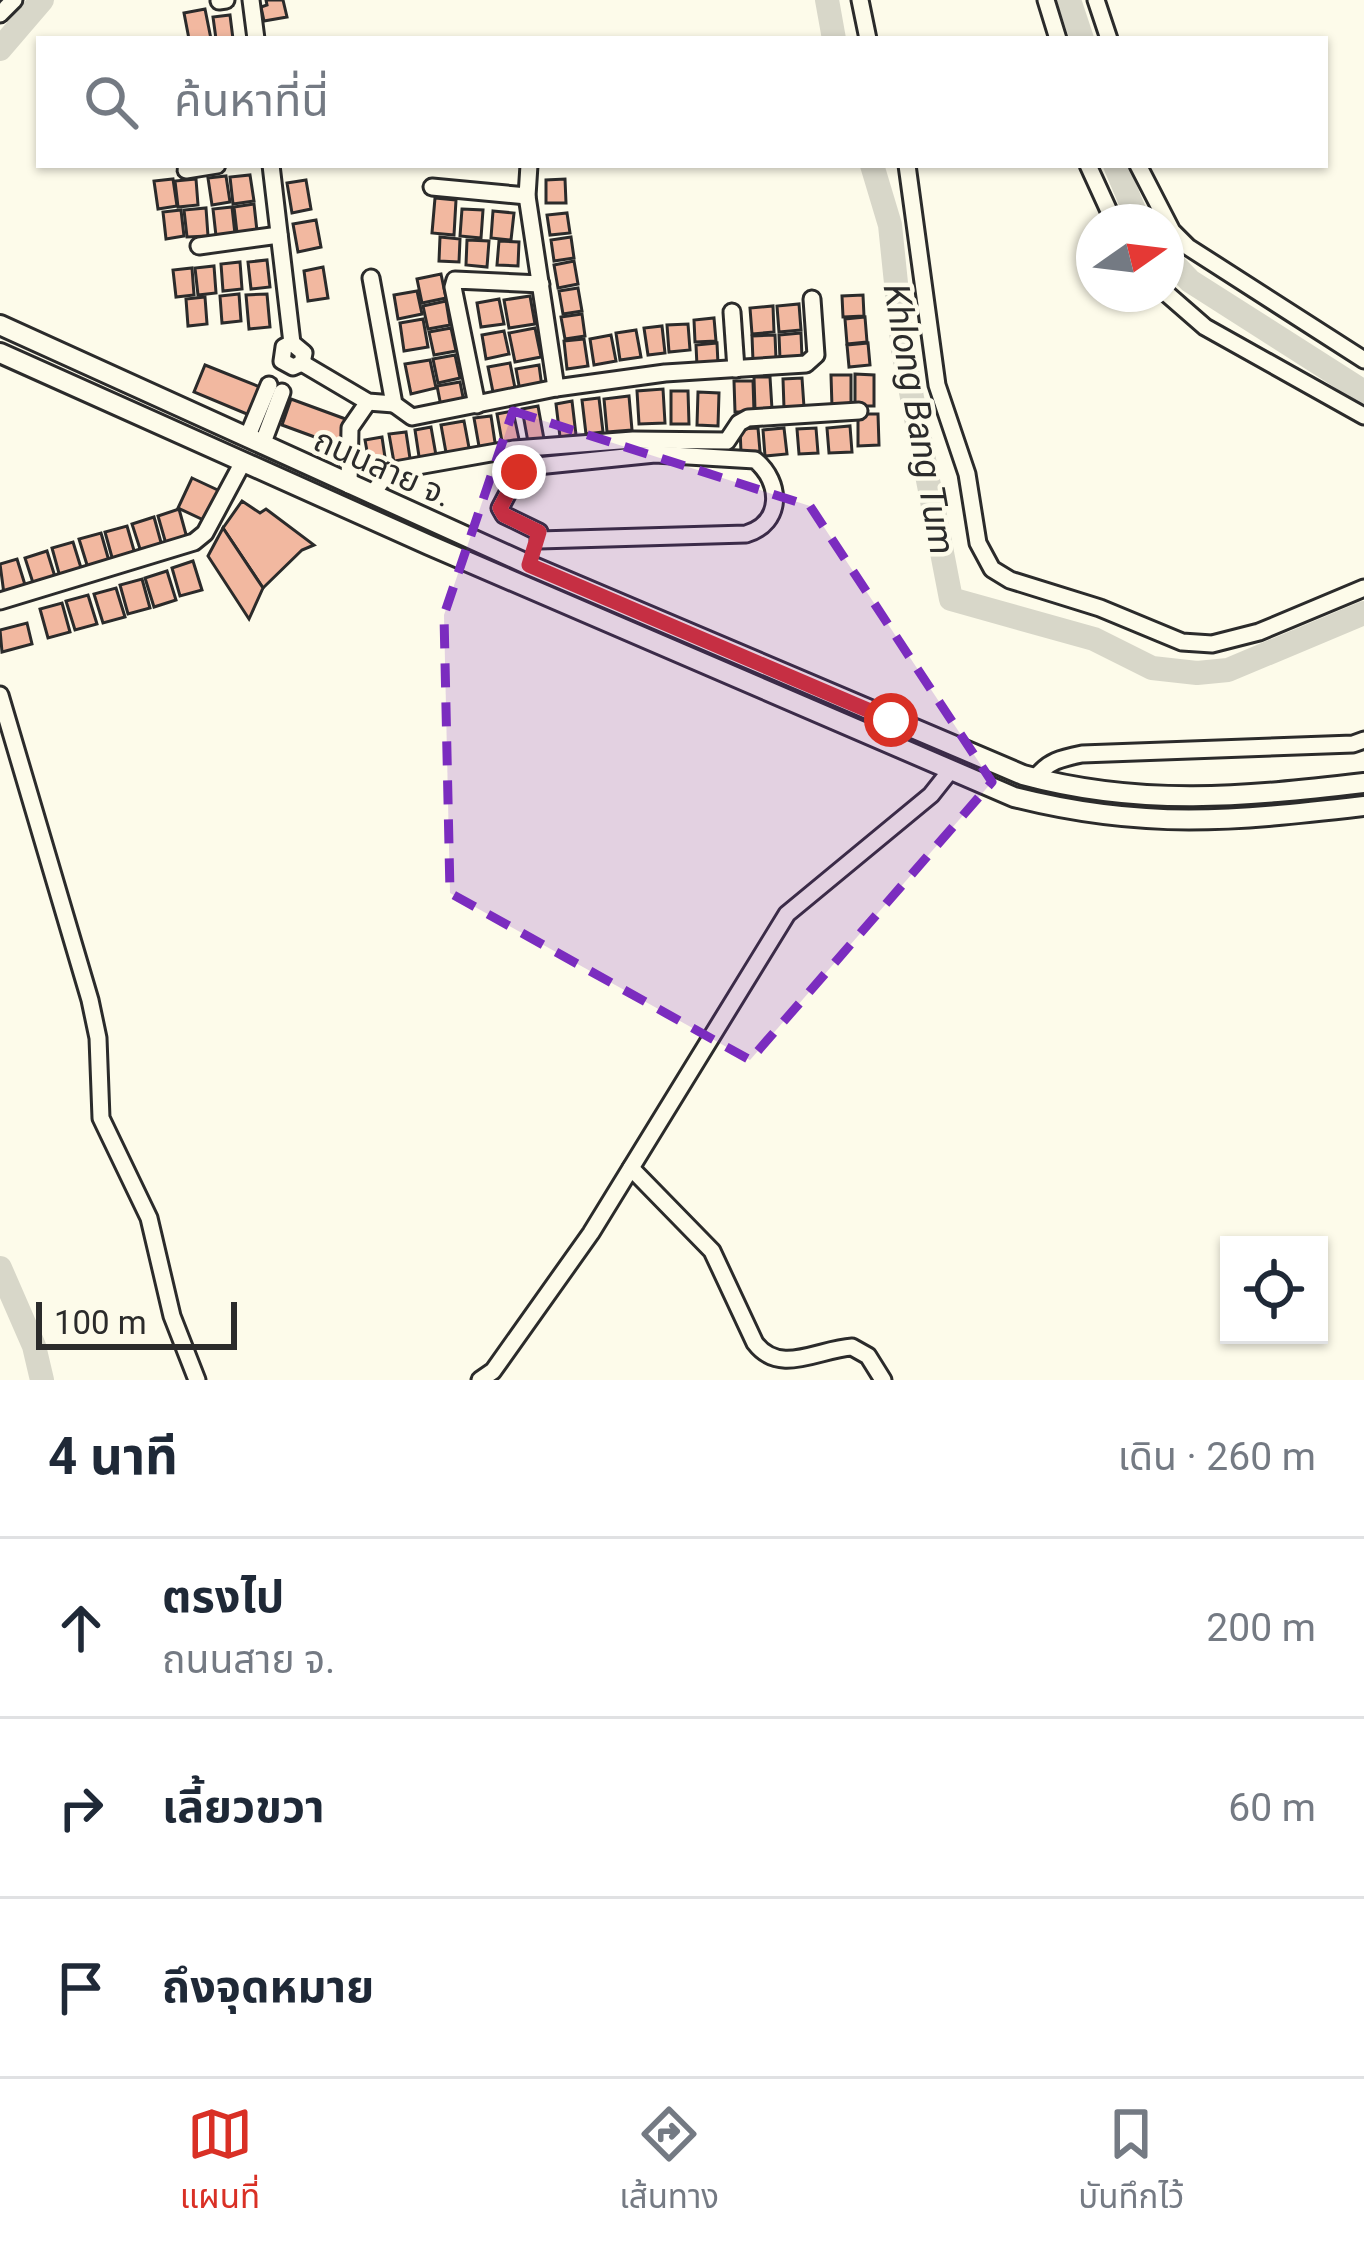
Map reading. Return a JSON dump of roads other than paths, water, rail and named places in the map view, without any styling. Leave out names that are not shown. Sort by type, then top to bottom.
[{"type":"main road","name":"ถนนสาย จ.","points":[[0,325],[529,565],[980,759],[1035,778],[1120,795],[1201,799],[1364,783]]},
{"type":"main road","name":"ถนนสาย จ.","points":[[0,353],[950,771],[1045,805],[1160,821],[1240,820],[1364,806]]},
{"type":"street","points":[[0,14],[14,0]]},
{"type":"street","points":[[251,0],[256,36]]},
{"type":"street","points":[[860,0],[867,36]]},
{"type":"street","points":[[1046,0],[1057,36]]},
{"type":"street","points":[[1096,0],[1108,36]]},
{"type":"street","points":[[186,170],[199,168]]},
{"type":"street","points":[[255,442],[285,370],[271,168]]},
{"type":"street","points":[[529,168],[527,196],[556,388]]},
{"type":"street","points":[[907,168],[937,385],[968,474],[977,543],[992,569],[1010,580],[1100,608],[1181,642],[1212,644],[1259,632],[1364,588]]},
{"type":"street","points":[[1089,168],[1106,204]]},
{"type":"street","points":[[1140,168],[1172,231],[1189,248],[1364,360]]},
{"type":"street","points":[[432,187],[527,196]]},
{"type":"street","points":[[199,246],[279,235]]},
{"type":"street","points":[[371,278],[394,404]]},
{"type":"street","points":[[477,405],[455,280],[541,284]]},
{"type":"street","points":[[285,370],[368,402],[394,404],[412,417],[556,388],[665,373],[810,362],[816,356],[812,299]]},
{"type":"street","points":[[1184,308],[1205,327],[1364,416]]},
{"type":"street","points":[[732,312],[736,369]]},
{"type":"street","points":[[349,485],[350,428],[368,402]]},
{"type":"street","points":[[372,495],[395,470],[494,452],[633,440],[727,441],[748,418],[860,411]]},
{"type":"street","points":[[529,565],[539,532],[504,515],[500,508],[519,472],[527,467],[656,454],[755,460],[776,494],[767,523],[746,534],[539,540]]},
{"type":"street","points":[[0,602],[194,542],[206,533],[243,462]]},
{"type":"street","points":[[0,694],[90,1000],[98,1037],[100,1118],[149,1218],[172,1316],[197,1380]]},
{"type":"street","points":[[1035,778],[1058,759],[1082,754],[1364,740]]},
{"type":"street","points":[[480,1380],[494,1371],[540,1307],[632,1168],[788,914],[931,795],[950,771]]},
{"type":"street","points":[[632,1168],[712,1251],[766,1357],[782,1361],[852,1347],[868,1356],[883,1380]]},
{"type":"waterway","name":"Khlong Bang Tum","points":[[0,49],[42,0]]},
{"type":"waterway","name":"Khlong Bang Tum","points":[[827,0],[833,36]]},
{"type":"waterway","name":"Khlong Bang Tum","points":[[1069,0],[1081,36]]},
{"type":"waterway","name":"Khlong Bang Tum","points":[[873,168],[890,225],[903,351],[951,599],[1094,639],[1152,668],[1197,673],[1228,670],[1364,613]]},
{"type":"waterway","name":"Khlong Bang Tum","points":[[1116,168],[1131,204]]},
{"type":"waterway","name":"Khlong Bang Tum","points":[[1184,275],[1364,392]]},
{"type":"waterway","name":"Khlong Bang Tum","points":[[0,1268],[34,1346],[42,1380]]}]
